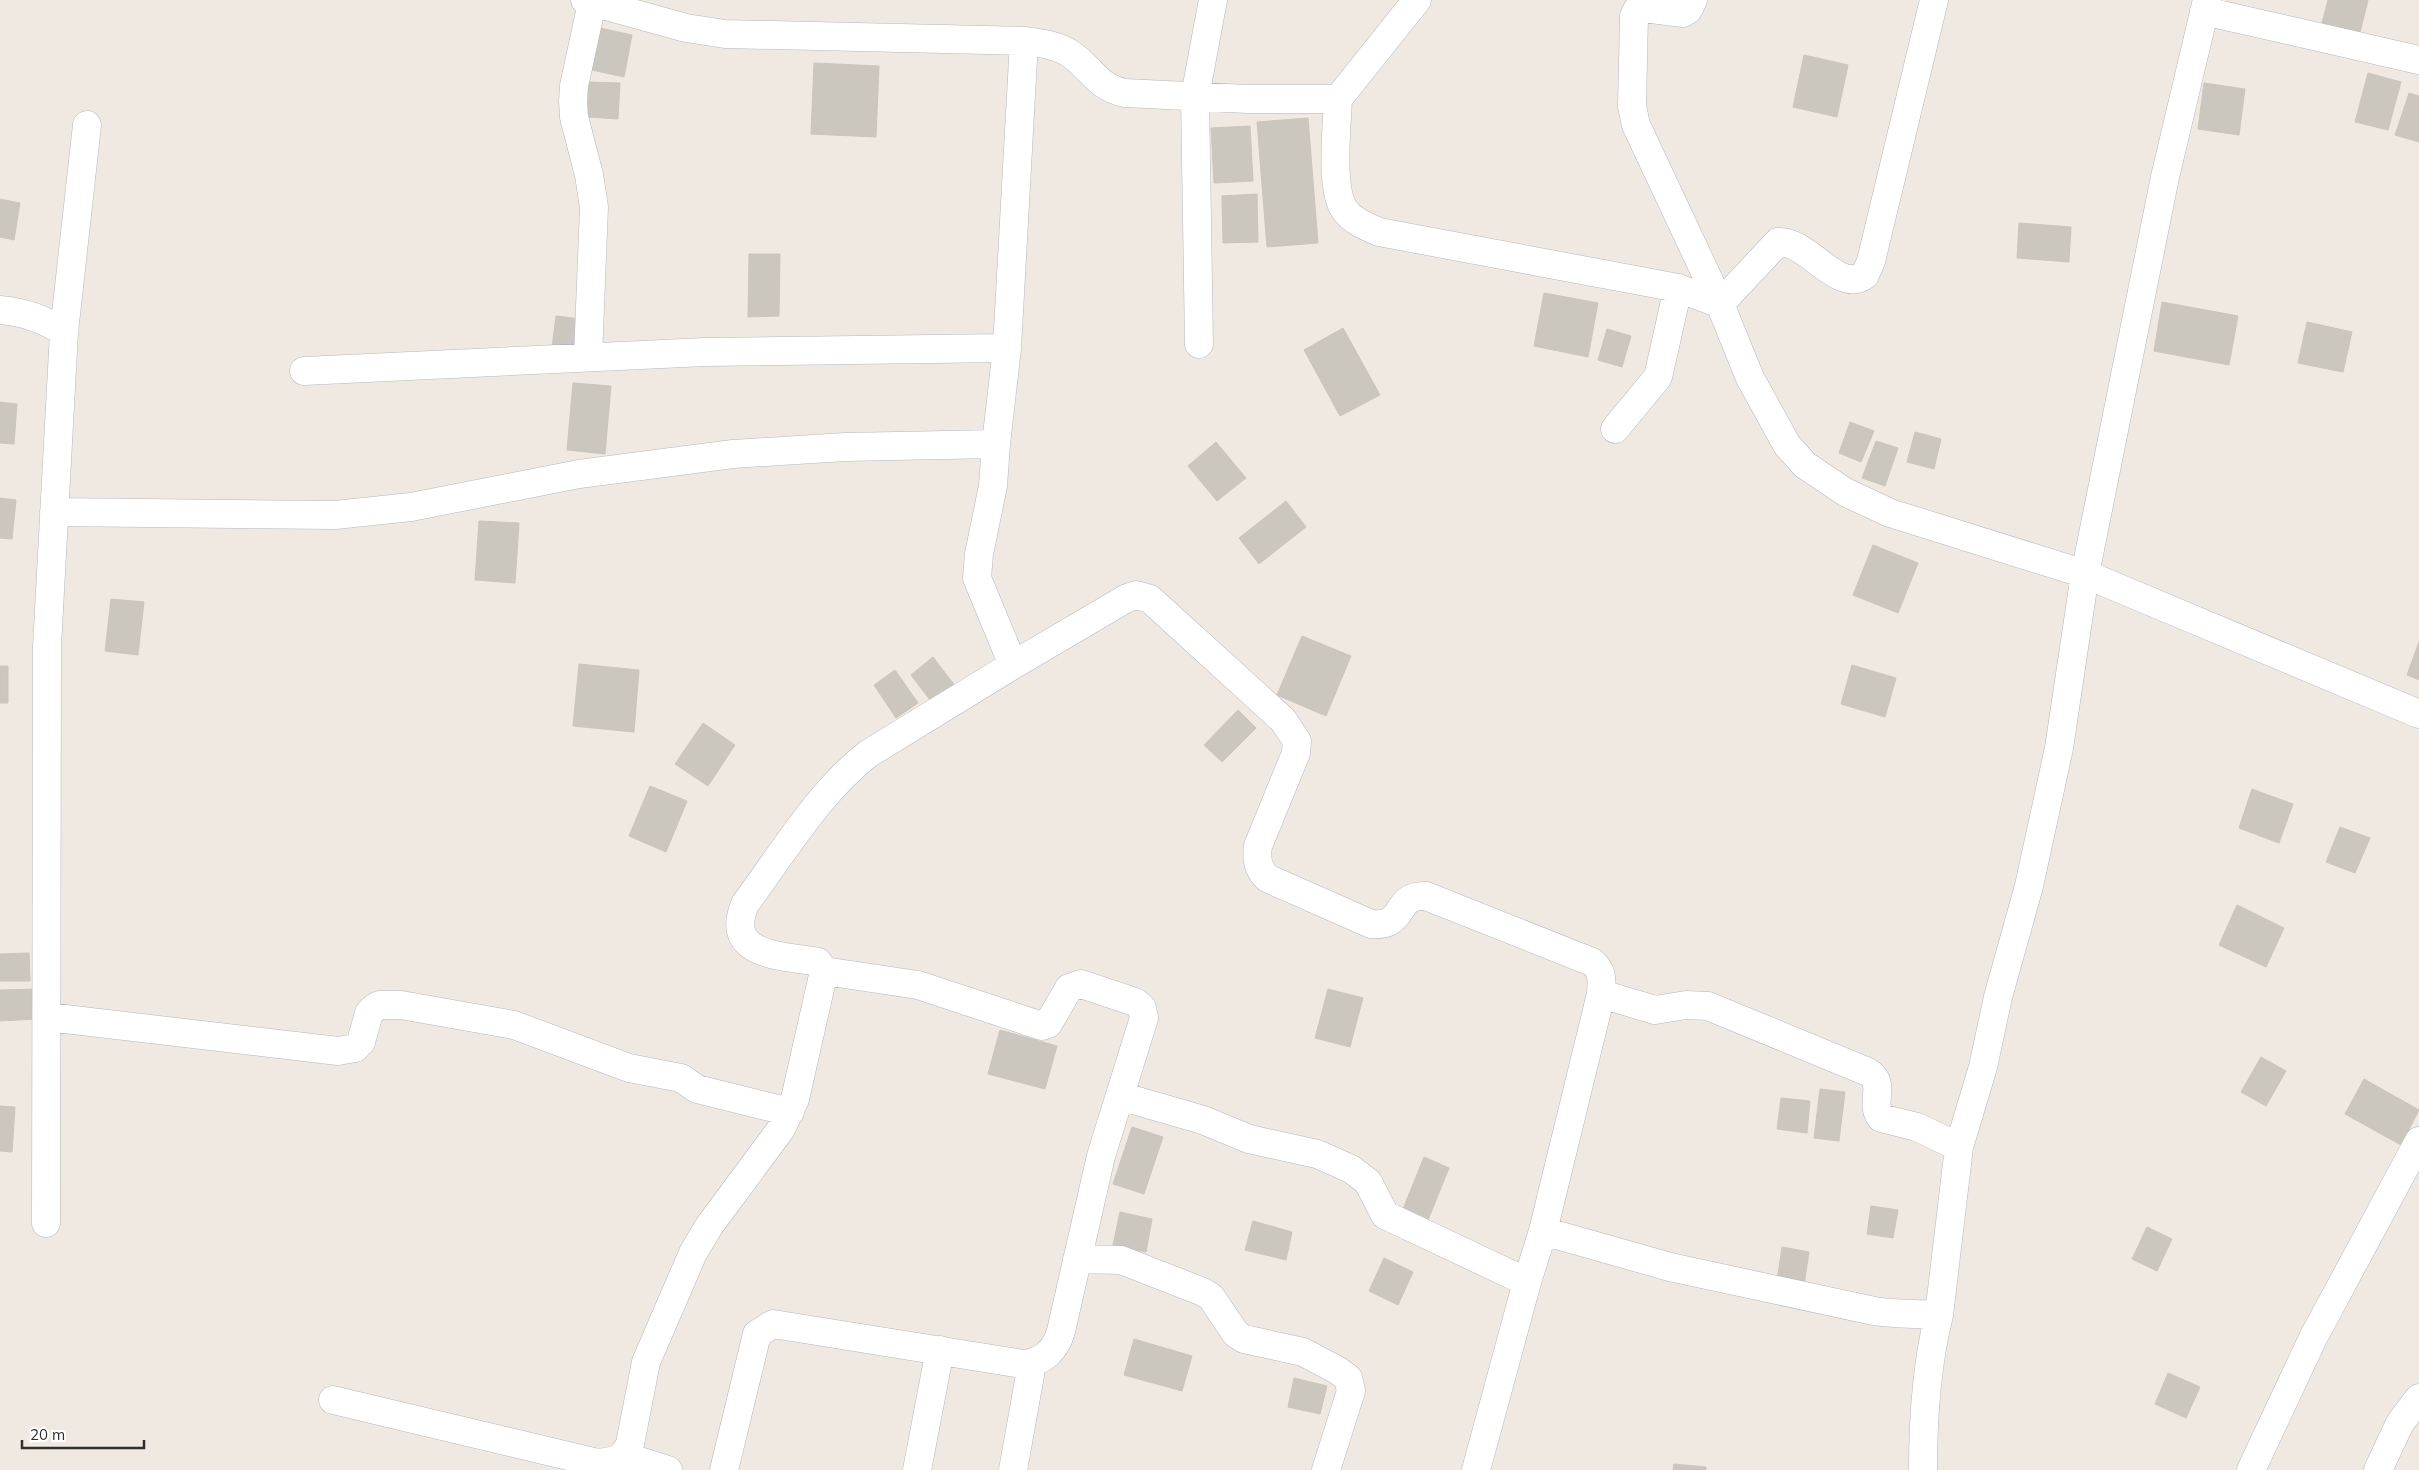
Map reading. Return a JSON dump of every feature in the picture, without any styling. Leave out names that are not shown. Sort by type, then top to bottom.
[{"type":"street","points":[[1199,344],[1194,96],[1213,0]]},
{"type":"street","points":[[1417,0],[1338,99],[1336,190],[1344,209],[1357,222],[1379,232],[1678,288],[1720,304]]},
{"type":"street","points":[[1693,0],[1688,10],[1682,13],[1644,8],[1637,10],[1634,16],[1632,106],[1636,125],[1720,304],[1750,378],[1787,445],[1805,465],[1845,492],[1890,513],[2084,574],[2419,714]]},
{"type":"street","points":[[1720,304],[1778,242],[1791,242],[1839,276],[1854,280],[1865,275],[1871,261],[1934,0]]},
{"type":"street","points":[[588,358],[594,207],[590,175],[574,117],[573,102],[588,1],[686,28],[725,34],[1024,41],[1046,44],[1073,55],[1099,82],[1112,90],[1125,93],[1338,99]]},
{"type":"street","points":[[1923,1470],[1923,1420],[1932,1341],[1938,1315],[1958,1147],[1982,1067],[1998,997],[2029,886],[2059,748],[2084,574],[2166,177],[2206,5],[2419,60]]},
{"type":"street","points":[[1013,665],[977,578],[979,554],[993,486],[1007,348],[1024,41]]},
{"type":"street","points":[[46,1223],[48,1017],[47,647],[64,332],[87,125]]},
{"type":"street","points":[[1615,429],[1658,377],[1669,337],[1678,288]]},
{"type":"street","points":[[0,310],[25,313],[46,320],[64,332]]},
{"type":"street","points":[[304,371],[705,352],[1007,348]]},
{"type":"street","points":[[54,512],[334,515],[412,507],[623,468],[741,453],[845,447],[996,444]]},
{"type":"street","points":[[333,1400],[598,1463],[614,1461],[624,1456],[630,1444],[646,1362],[693,1254],[709,1226],[781,1129],[790,1112],[795,1099],[824,971],[818,962],[760,952],[751,947],[739,928],[744,904],[832,786],[852,766],[868,754],[1013,665],[1127,598],[1136,595],[1150,598],[1283,720],[1297,741],[1296,753],[1258,846],[1256,858],[1260,869],[1267,878],[1371,924],[1385,926],[1393,920],[1406,900],[1415,895],[1426,896],[1592,962],[1599,968],[1602,977],[1601,994],[1543,1231],[1527,1282],[1476,1470]]},
{"type":"street","points":[[724,1470],[757,1334],[773,1324],[783,1324],[1023,1364],[1032,1364],[1054,1349],[1058,1342],[1101,1156],[1144,1018],[1142,1008],[1134,1002],[1081,984],[1069,988],[1048,1024],[1042,1026],[918,985],[824,971]]},
{"type":"street","points":[[1601,994],[1655,1010],[1686,1005],[1708,1006],[1868,1072],[1874,1076],[1878,1083],[1877,1111],[1881,1118],[1917,1127],[1958,1147]]},
{"type":"street","points":[[48,1017],[338,1051],[354,1048],[361,1042],[369,1013],[374,1008],[379,1005],[401,1005],[514,1025],[629,1068],[681,1078],[703,1091],[790,1112]]},
{"type":"street","points":[[1120,1096],[1203,1120],[1249,1139],[1312,1152],[1351,1169],[1362,1175],[1368,1182],[1385,1215],[1527,1282]]},
{"type":"street","points":[[2251,1470],[2313,1338],[2419,1141]]},
{"type":"street","points":[[1543,1231],[1670,1267],[1864,1309],[1900,1316],[1920,1313],[1938,1315]]},
{"type":"street","points":[[1077,1260],[1121,1260],[1203,1292],[1212,1297],[1236,1334],[1244,1340],[1295,1349],[1337,1370],[1348,1378],[1351,1391],[1326,1470]]},
{"type":"street","points":[[917,1470],[940,1350]]},
{"type":"street","points":[[1013,1470],[1032,1364]]},
{"type":"street","points":[[2378,1470],[2400,1423],[2419,1398]]},
{"type":"street","points":[[624,1456],[668,1470]]},
{"type":"building","points":[[2328,0],[2368,0],[2357,45],[2319,34]]},
{"type":"building","points":[[600,28],[632,35],[624,77],[592,70]]},
{"type":"building","points":[[1804,55],[1848,65],[1837,117],[1793,107]]},
{"type":"building","points":[[814,63],[879,66],[876,137],[811,134]]},
{"type":"building","points":[[2368,73],[2401,82],[2388,130],[2355,122]]},
{"type":"building","points":[[589,82],[620,83],[618,119],[587,117]]},
{"type":"building","points":[[2204,83],[2245,89],[2239,135],[2198,129]]},
{"type":"building","points":[[2409,93],[2419,96],[2419,142],[2395,135]]},
{"type":"building","points":[[1308,118],[1318,243],[1267,247],[1257,122]]},
{"type":"building","points":[[1250,126],[1253,181],[1214,183],[1211,128]]},
{"type":"building","points":[[1257,194],[1258,242],[1223,243],[1222,196]]},
{"type":"building","points":[[0,199],[20,203],[14,240],[0,237]]},
{"type":"building","points":[[2019,223],[2071,227],[2069,262],[2017,258]]},
{"type":"building","points":[[749,254],[780,254],[779,316],[748,317]]},
{"type":"building","points":[[1544,293],[1598,303],[1588,357],[1534,346]]},
{"type":"building","points":[[2162,302],[2238,316],[2229,365],[2154,351]]},
{"type":"building","points":[[556,316],[589,320],[585,352],[552,348]]},
{"type":"building","points":[[2307,322],[2352,332],[2343,372],[2298,363]]},
{"type":"building","points":[[1343,328],[1380,395],[1340,416],[1304,350]]},
{"type":"building","points":[[1607,329],[1631,336],[1622,367],[1598,360]]},
{"type":"building","points":[[573,383],[611,386],[605,454],[567,450]]},
{"type":"building","points":[[0,402],[17,404],[14,444],[0,443]]},
{"type":"building","points":[[1850,422],[1874,431],[1861,462],[1839,453]]},
{"type":"building","points":[[1915,432],[1941,439],[1934,469],[1907,462]]},
{"type":"building","points":[[1876,441],[1898,448],[1885,486],[1862,478]]},
{"type":"building","points":[[1216,442],[1246,478],[1217,501],[1188,466]]},
{"type":"building","points":[[0,498],[16,500],[12,539],[0,538]]},
{"type":"building","points":[[1286,501],[1306,527],[1259,564],[1239,538]]},
{"type":"building","points":[[479,521],[519,523],[515,583],[475,580]]},
{"type":"building","points":[[1873,545],[1918,563],[1898,613],[1853,595]]},
{"type":"building","points":[[111,599],[144,602],[138,655],[105,651]]},
{"type":"building","points":[[1302,636],[1351,656],[1326,716],[1277,695]]},
{"type":"building","points":[[2419,642],[2419,680],[2407,675]]},
{"type":"building","points":[[933,657],[959,691],[936,708],[911,675]]},
{"type":"building","points":[[579,664],[639,670],[634,732],[573,726]]},
{"type":"building","points":[[1852,665],[1896,678],[1885,717],[1841,704]]},
{"type":"building","points":[[0,666],[8,666],[8,703],[0,703]]},
{"type":"building","points":[[895,670],[918,703],[896,718],[874,685]]},
{"type":"building","points":[[1238,710],[1256,728],[1222,762],[1204,745]]},
{"type":"building","points":[[703,723],[735,745],[708,786],[675,764]]},
{"type":"building","points":[[650,786],[687,801],[666,852],[629,836]]},
{"type":"building","points":[[2252,789],[2293,804],[2279,843],[2239,828]]},
{"type":"building","points":[[2340,827],[2370,838],[2355,873],[2326,862]]},
{"type":"building","points":[[2237,905],[2284,928],[2266,967],[2219,945]]},
{"type":"building","points":[[29,953],[30,981],[0,981],[0,954]]},
{"type":"building","points":[[37,989],[37,1019],[0,1021],[0,990]]},
{"type":"building","points":[[1328,989],[1363,998],[1350,1047],[1315,1038]]},
{"type":"building","points":[[1000,1030],[1057,1046],[1045,1089],[988,1074]]},
{"type":"building","points":[[2261,1057],[2286,1071],[2266,1106],[2241,1092]]},
{"type":"building","points":[[2364,1079],[2419,1110],[2401,1145],[2345,1114]]},
{"type":"building","points":[[1820,1089],[1845,1092],[1839,1141],[1814,1138]]},
{"type":"building","points":[[1781,1098],[1810,1101],[1807,1133],[1777,1129]]},
{"type":"building","points":[[0,1106],[15,1107],[12,1152],[0,1151]]},
{"type":"building","points":[[1132,1127],[1163,1137],[1144,1194],[1113,1184]]},
{"type":"building","points":[[1424,1157],[1449,1168],[1426,1225],[1401,1214]]},
{"type":"building","points":[[1871,1206],[1898,1210],[1893,1238],[1867,1234]]},
{"type":"building","points":[[1120,1212],[1152,1219],[1146,1252],[1113,1245]]},
{"type":"building","points":[[1253,1221],[1292,1232],[1286,1260],[1245,1250]]},
{"type":"building","points":[[2147,1227],[2172,1239],[2157,1271],[2132,1259]]},
{"type":"building","points":[[1782,1247],[1809,1252],[1804,1285],[1777,1281]]},
{"type":"building","points":[[1384,1258],[1413,1272],[1398,1305],[1369,1291]]},
{"type":"building","points":[[1134,1339],[1192,1356],[1182,1391],[1124,1375]]},
{"type":"building","points":[[2168,1373],[2200,1387],[2186,1418],[2155,1404]]},
{"type":"building","points":[[1294,1378],[1327,1386],[1320,1414],[1288,1407]]},
{"type":"building","points":[[1674,1464],[1706,1467],[1706,1470],[1673,1470]]}]
